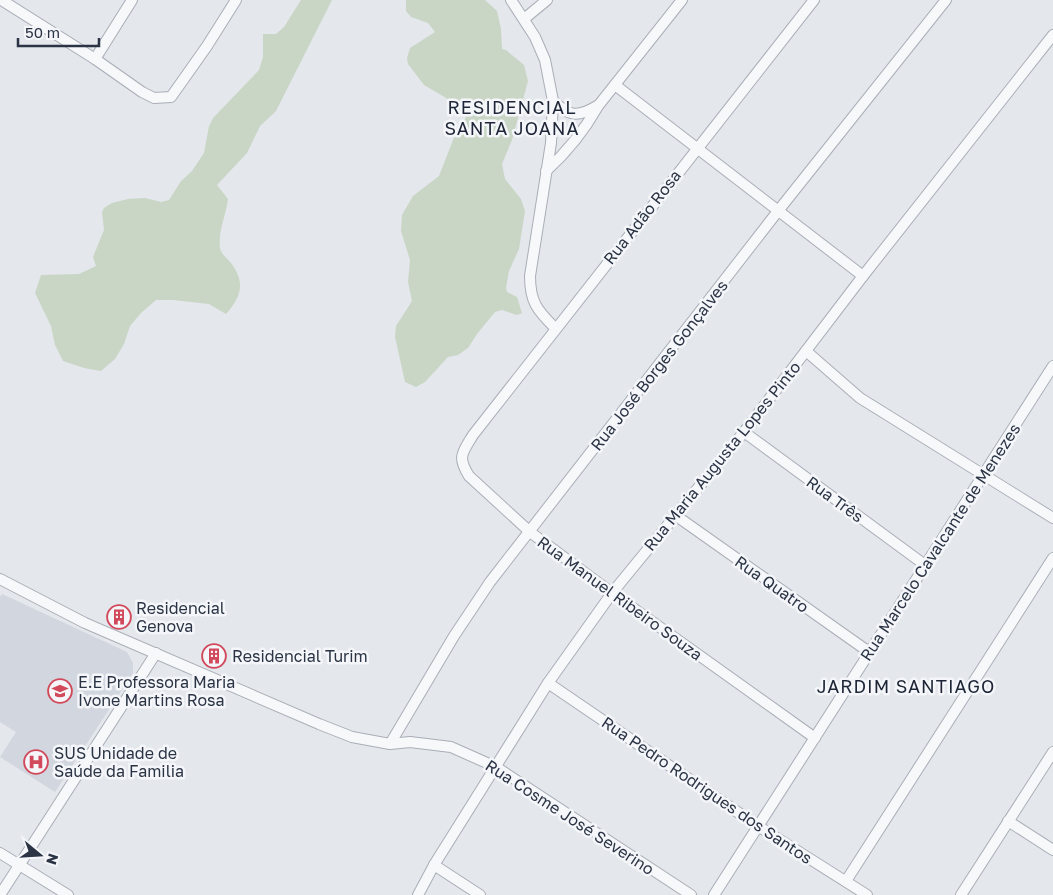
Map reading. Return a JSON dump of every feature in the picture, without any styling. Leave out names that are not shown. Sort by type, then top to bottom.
[{"type":"street","points":[[95,59],[132,0]]},
{"type":"street","points":[[3,3],[95,59],[142,92],[154,98],[171,97],[207,46],[236,0]]},
{"type":"street","points":[[511,0],[535,37],[545,60],[553,101],[552,143],[530,276],[530,293],[540,313],[555,328]]},
{"type":"street","points":[[524,19],[547,0]]},
{"type":"street","points":[[546,171],[577,138],[598,106],[682,0]]},
{"type":"street","name":"Rua Adão Rosa","points":[[473,435],[814,0]]},
{"type":"street","name":"Rua José Borges Gonçalves","points":[[390,744],[454,636],[490,582],[778,211],[946,0]]},
{"type":"street","name":"Rua Maria Augusta Lopes Pinto","points":[[418,895],[434,865],[548,684],[612,593],[744,432],[863,276],[1053,35]]},
{"type":"street","points":[[615,85],[863,276]]},
{"type":"street","points":[[553,101],[565,112],[579,114],[598,106]]},
{"type":"street","points":[[806,352],[860,398],[1053,518]]},
{"type":"street","name":"Rua Marcelo Cavalcante de Menezes","points":[[714,895],[1053,366]]},
{"type":"street","name":"Rua Três","points":[[744,432],[925,566]]},
{"type":"street","name":"Rua Manuel Ribeiro Souza","points":[[473,435],[462,452],[462,466],[469,476],[530,532],[815,738]]},
{"type":"street","name":"Rua Quatro","points":[[675,515],[869,652]]},
{"type":"street","points":[[846,882],[1053,558]]},
{"type":"street","name":"Rua Cosme José Severino","points":[[0,579],[85,624],[352,737],[390,744],[410,742],[451,747],[496,766],[691,895]]},
{"type":"street","points":[[0,895],[156,654]]},
{"type":"street","name":"Rua Pedro Rodrigues dos Santos","points":[[548,684],[758,826],[867,895]]},
{"type":"street","points":[[961,895],[1053,752]]},
{"type":"street","points":[[1008,821],[1053,850]]},
{"type":"street","points":[[0,853],[68,895]]},
{"type":"street","points":[[434,865],[480,895]]},
{"type":"shaded area","name":"E.E Professora Maria Ivone Martins Rosa","points":[[2,594],[127,652],[133,663],[133,673],[55,792],[0,757],[16,732],[0,722],[0,597]]},
{"type":"green space","points":[[301,0],[332,0],[276,111],[260,126],[247,153],[217,185],[228,199],[221,229],[220,248],[239,277],[240,290],[235,302],[226,314],[209,304],[156,300],[130,326],[124,344],[115,359],[101,371],[63,361],[55,345],[51,326],[35,293],[41,275],[79,274],[96,266],[93,257],[104,230],[102,212],[104,208],[112,203],[128,199],[145,198],[161,202],[169,200],[181,181],[192,171],[204,153],[209,126],[213,118],[259,70],[263,57],[263,34],[276,34],[284,27]]},
{"type":"green space","points":[[406,0],[485,0],[497,11],[501,29],[502,49],[506,50],[524,65],[528,81],[512,140],[502,164],[505,179],[521,199],[525,211],[519,249],[509,271],[506,288],[507,292],[517,297],[522,313],[517,315],[502,310],[495,312],[468,348],[458,355],[448,357],[425,382],[416,387],[405,382],[395,337],[396,326],[412,301],[408,282],[410,260],[401,231],[402,215],[413,196],[439,176],[453,140],[466,117],[453,102],[424,85],[408,64],[407,58],[410,48],[435,32],[428,23],[411,17],[406,11]]},
{"type":"place","name":"Residencial Genova","points":[[119,617]]},
{"type":"place","name":"Residencial Turim","points":[[214,656]]},
{"type":"place","name":"E.E Professora Maria Ivone Martins Rosa","points":[[60,691]]},
{"type":"place","name":"SUS Unidade de Saúde da Familia","points":[[36,762]]},
{"type":"district","name":"RESIDENCIAL SANTA JOANA","points":[[512,118]]},
{"type":"district","name":"JARDIM SANTIAGO","points":[[906,687]]}]
